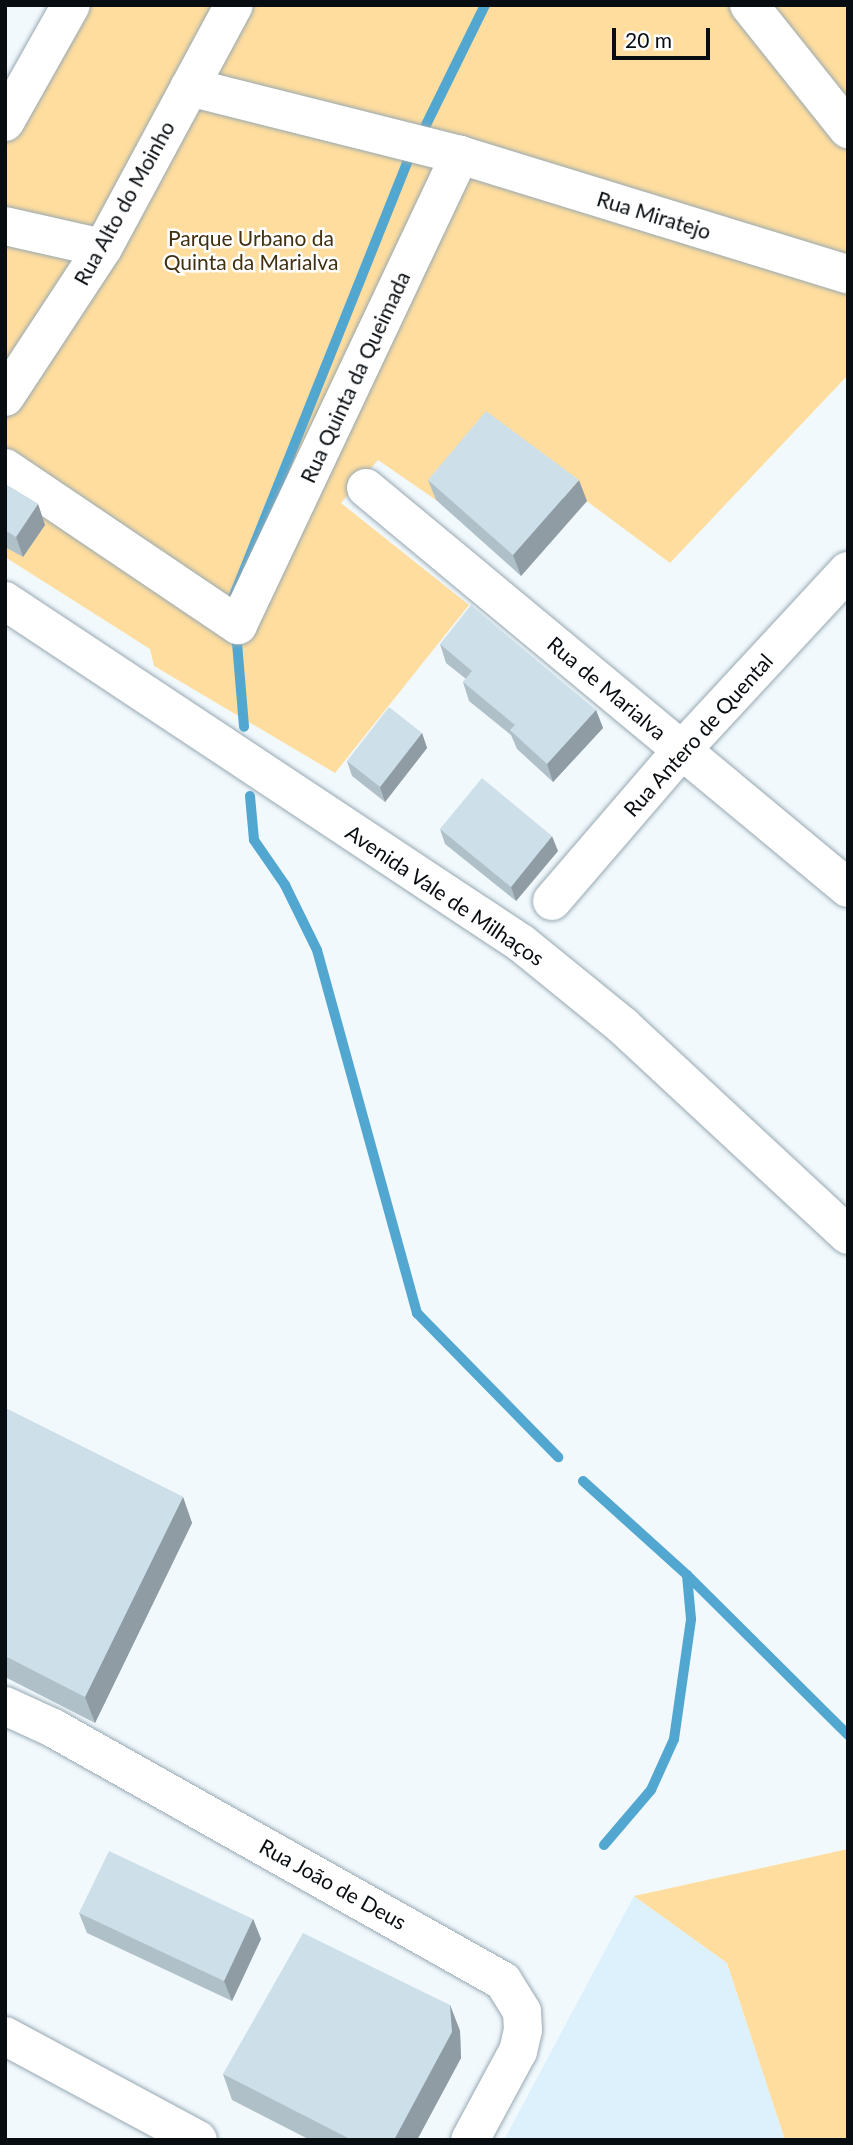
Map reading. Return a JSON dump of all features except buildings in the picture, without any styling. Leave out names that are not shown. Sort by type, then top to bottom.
[{"type":"street","points":[[5,122],[71,5]]},
{"type":"street","name":"Rua Alto do Moinho","points":[[5,397],[103,248],[234,5]]},
{"type":"street","points":[[749,5],[848,129]]},
{"type":"street","name":"Rua Miratejo","points":[[189,88],[447,152],[848,274]]},
{"type":"street","name":"Rua Quinta da Queimada","points":[[5,468],[229,618],[447,152]]},
{"type":"street","points":[[5,226],[103,248]]},
{"type":"street","name":"Rua de Marialva","points":[[366,488],[848,888]]},
{"type":"street","name":"Rua Antero de Quental","points":[[552,901],[682,750],[848,571]]},
{"type":"street","name":"Avenida Vale de Milhaços","points":[[5,601],[521,943],[623,1026],[848,1235]]},
{"type":"street","name":"Rua João de Deus","points":[[5,1706],[53,1728],[503,1981],[522,2012],[523,2030],[518,2051],[470,2140]]},
{"type":"street","points":[[5,2036],[198,2140]]},
{"type":"shaded area","points":[[634,1896],[727,1963],[785,2140],[504,2140]]},
{"type":"green space","name":"Parque Urbano da Quinta da Marialva","points":[[59,5],[848,5],[848,375],[670,563],[494,432],[436,500],[378,460],[341,503],[469,605],[335,773],[154,666],[150,649],[5,557],[5,99]]},
{"type":"green space","points":[[848,1849],[848,2140],[785,2140],[727,1963],[634,1896]]},
{"type":"waterway","points":[[422,133],[485,5]]},
{"type":"waterway","points":[[233,598],[408,161]]},
{"type":"waterway","points":[[236,631],[244,727]]},
{"type":"waterway","points":[[250,796],[254,840],[285,885],[317,950],[417,1313],[558,1457]]},
{"type":"waterway","points":[[583,1481],[687,1575],[848,1735]]},
{"type":"waterway","points":[[604,1845],[651,1790],[674,1739],[691,1619],[687,1575]]}]
